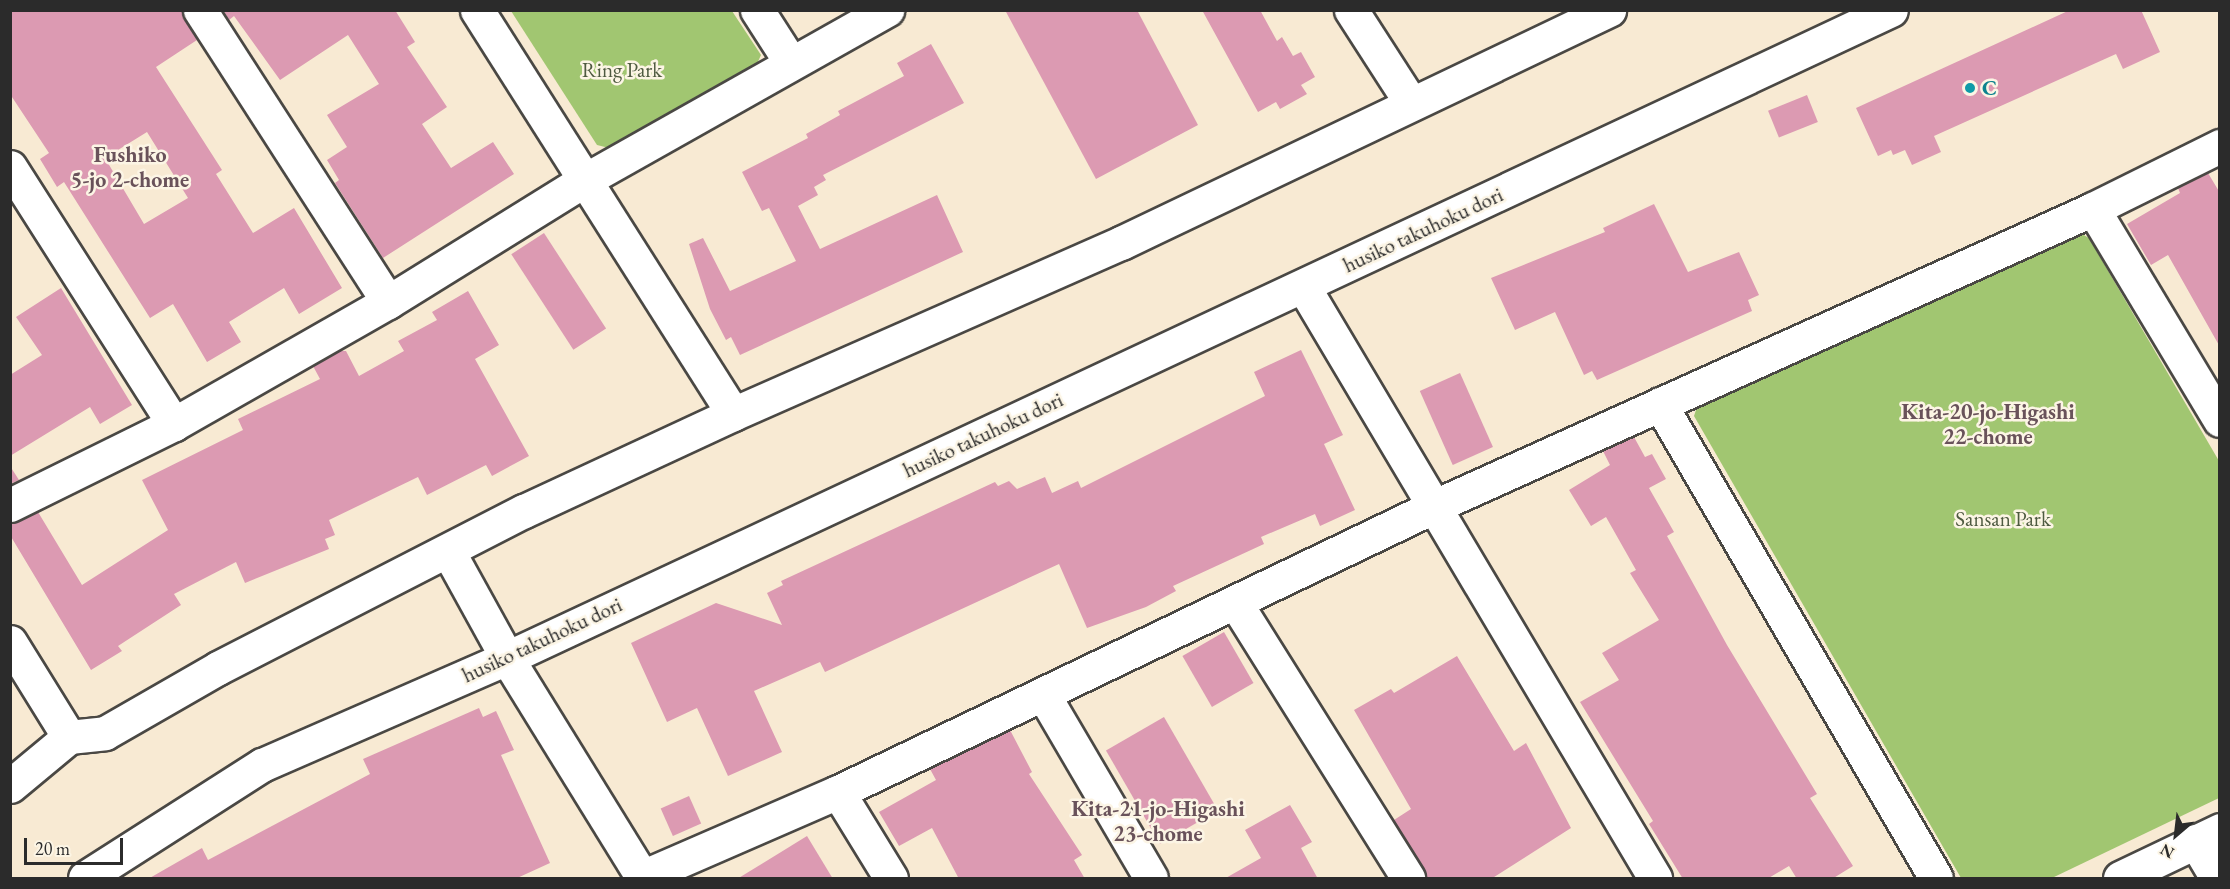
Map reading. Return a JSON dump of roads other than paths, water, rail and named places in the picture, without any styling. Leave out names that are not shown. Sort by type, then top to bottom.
[{"type":"street","points":[[200,10],[388,302]]},
{"type":"street","points":[[477,10],[733,414]]},
{"type":"street","points":[[757,10],[791,63]]},
{"type":"street","points":[[10,505],[174,424],[388,302],[585,180],[887,10]]},
{"type":"street","points":[[1351,10],[1411,102]]},
{"type":"street","points":[[10,786],[69,737],[105,734],[218,668],[448,551],[733,414],[1121,243],[1411,102],[1609,10]]},
{"type":"street","name":"husiko takuhoku dori","points":[[85,879],[262,765],[507,658],[1891,10]]},
{"type":"street","points":[[448,551],[507,658],[642,878],[838,792],[1435,506],[2093,209],[2220,146]]},
{"type":"street","points":[[10,167],[174,424]]},
{"type":"street","points":[[2093,209],[2220,420]]},
{"type":"street","points":[[1303,286],[1655,879]]},
{"type":"street","points":[[1660,404],[1936,879]]},
{"type":"street","points":[[1235,602],[1408,879]]},
{"type":"street","points":[[10,642],[69,737]]},
{"type":"street","points":[[1043,694],[1151,879]]},
{"type":"street","points":[[838,792],[891,879]]},
{"type":"street","points":[[2120,879],[2208,836],[2217,879]]},
{"type":"place","name":"C","points":[[1970,88]]},
{"type":"district","name":"Fushiko 5-jo 2-chome","points":[[130,166]]},
{"type":"district","name":"Kita-20-jo-Higashi 22-chome","points":[[1988,424]]},
{"type":"district","name":"Kita-21-jo-Higashi 23-chome","points":[[1158,820]]},
{"type":"park label","name":"Ring Park","points":[[622,70]]},
{"type":"park label","name":"Sansan Park","points":[[2003,519]]}]
